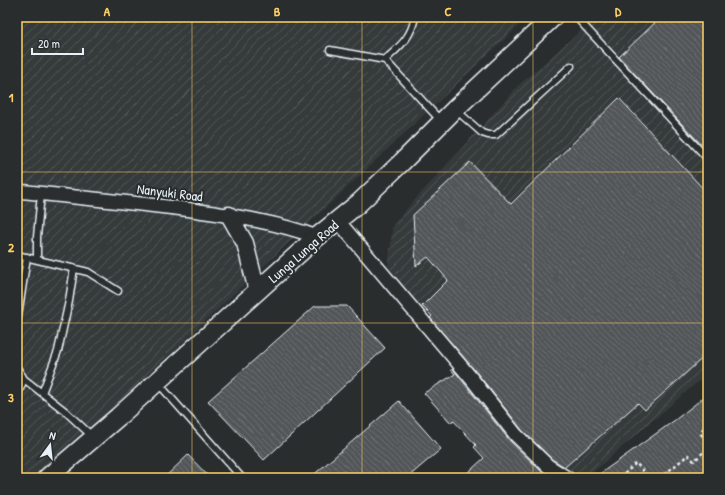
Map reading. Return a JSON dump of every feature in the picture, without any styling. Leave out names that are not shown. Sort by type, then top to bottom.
[{"type":"main road","name":"Lunga Lunga Road","points":[[47,478],[157,382],[317,237],[338,221],[402,162],[455,109],[553,17]]},
{"type":"street","name":"Nanyuki Road","points":[[17,191],[228,215],[277,224],[317,237]]},
{"type":"street","points":[[228,215],[245,243],[257,291]]},
{"type":"street","points":[[338,221],[471,378],[516,435],[548,466],[567,478]]},
{"type":"lane","points":[[385,60],[406,41],[415,17]]},
{"type":"lane","points":[[576,17],[708,159]]},
{"type":"lane","points":[[330,50],[385,60],[442,122]]},
{"type":"lane","points":[[455,109],[482,133],[496,135],[571,66]]},
{"type":"lane","points":[[37,259],[37,238],[41,194]]},
{"type":"lane","points":[[17,255],[88,272],[118,291]]},
{"type":"lane","points":[[17,322],[27,257]]},
{"type":"lane","points":[[42,393],[58,351],[69,302],[74,268]]},
{"type":"lane","points":[[17,368],[24,379],[65,411],[94,438]]},
{"type":"lane","points":[[17,396],[24,379]]},
{"type":"lane","points":[[157,382],[242,478]]},
{"type":"path","points":[[708,425],[703,428],[703,432],[701,434],[708,442]]},
{"type":"path","points":[[660,478],[688,455],[694,461],[708,448]]},
{"type":"path","points":[[620,478],[636,463],[649,478]]},
{"type":"shaded area","points":[[17,17],[528,17],[47,470],[32,478],[17,478]]},
{"type":"shaded area","points":[[596,17],[708,17],[708,373],[586,478],[570,478],[526,436],[421,314],[388,266],[393,224],[518,86]]},
{"type":"building","points":[[661,17],[708,17],[708,152],[619,57]]},
{"type":"building","points":[[619,98],[708,194],[708,353],[645,410],[638,403],[565,467],[553,460],[522,430],[477,373],[430,318],[432,316],[422,306],[448,280],[428,257],[416,266],[413,215],[470,162],[511,204]]},
{"type":"building","points":[[315,306],[347,306],[385,348],[264,460],[208,401]]},
{"type":"building","points":[[453,369],[510,441],[542,472],[552,478],[462,478],[484,458],[474,447],[476,445],[453,420],[451,423],[424,393],[455,374],[451,370]]},
{"type":"building","points":[[708,394],[708,478],[594,478],[675,420]]},
{"type":"building","points":[[399,401],[441,449],[407,478],[310,478]]},
{"type":"building","points":[[188,455],[210,478],[164,478]]}]
